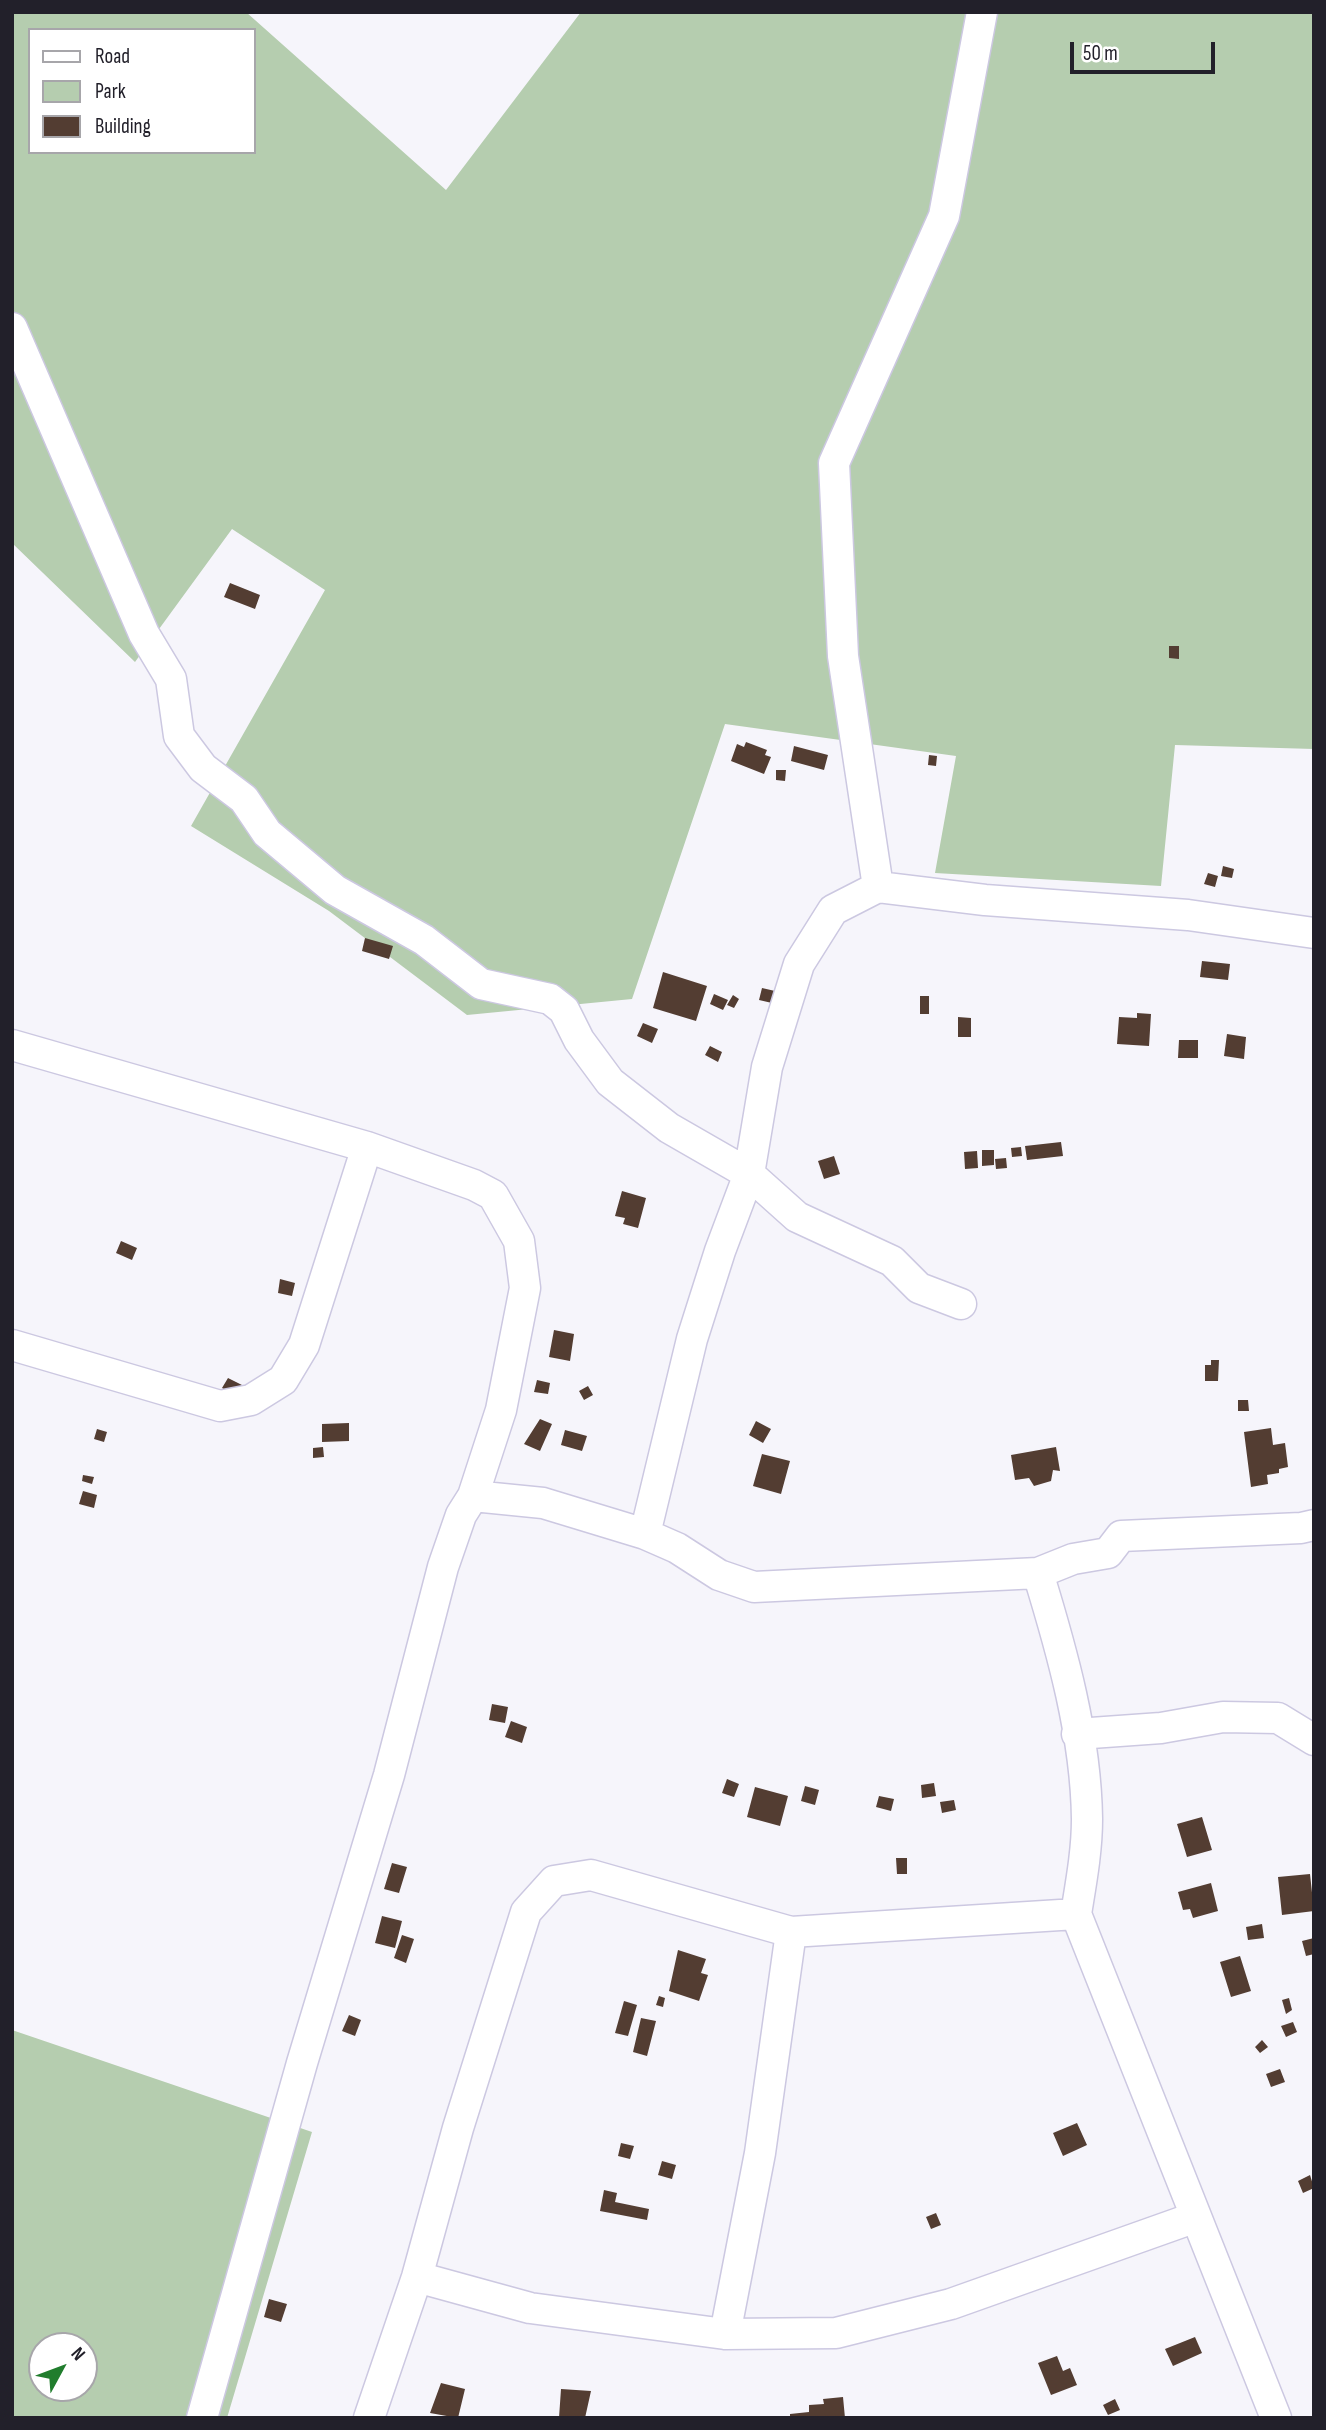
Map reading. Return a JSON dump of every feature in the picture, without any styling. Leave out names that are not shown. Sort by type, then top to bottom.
[{"type":"street","points":[[878,887],[843,656],[834,463],[944,216],[982,12]]},
{"type":"street","points":[[12,328],[144,634],[170,680],[179,736],[204,768],[244,799],[267,833],[335,890],[424,940],[481,984],[550,999],[564,1010],[579,1040],[610,1082],[669,1128],[749,1174],[797,1217],[892,1261],[919,1288],[961,1304]]},
{"type":"street","points":[[645,1534],[692,1339],[749,1174],[767,1067],[799,964],[834,909],[878,887],[985,900],[1188,915],[1314,933]]},
{"type":"street","points":[[12,1045],[368,1147],[493,1195],[519,1241],[526,1288],[492,1446],[473,1496],[461,1515],[443,1567],[389,1775],[302,2063],[202,2418]]},
{"type":"street","points":[[12,1345],[220,1406],[251,1400],[283,1380],[304,1345],[368,1147]]},
{"type":"street","points":[[473,1496],[543,1503],[645,1534],[677,1548],[719,1575],[754,1587],[1038,1573],[1073,1559],[1108,1553],[1121,1536],[1301,1528],[1314,1525]]},
{"type":"street","points":[[1038,1573],[1066,1664],[1086,1782],[1087,1821],[1076,1914],[1276,2418]]},
{"type":"street","points":[[1077,1734],[1161,1728],[1223,1717],[1278,1718],[1314,1740]]},
{"type":"street","points":[[369,2418],[416,2277],[458,2128],[526,1912],[554,1881],[591,1875],[790,1932],[1076,1914]]},
{"type":"street","points":[[725,2334],[760,2153],[790,1932]]},
{"type":"street","points":[[416,2277],[530,2308],[725,2334],[836,2333],[951,2304],[1196,2217]]},
{"type":"green space","points":[[12,12],[246,12],[446,190],[581,12],[1314,12],[1314,749],[1175,745],[1161,886],[935,873],[956,756],[725,724],[632,999],[467,1015],[329,911],[191,826],[325,590],[232,529],[135,662],[12,543]]},
{"type":"green space","points":[[12,2030],[312,2132],[227,2418],[12,2418]]},
{"type":"building","points":[[230,583],[260,595],[255,609],[224,597]]},
{"type":"building","points":[[1169,646],[1179,646],[1179,659],[1169,658]]},
{"type":"building","points":[[746,742],[767,750],[765,755],[771,757],[764,774],[731,761],[737,744],[744,747]]},
{"type":"building","points":[[794,746],[828,755],[824,770],[791,761]]},
{"type":"building","points":[[929,755],[937,756],[936,766],[928,765]]},
{"type":"building","points":[[776,770],[786,770],[785,781],[776,780]]},
{"type":"building","points":[[1223,866],[1234,869],[1232,878],[1221,876]]},
{"type":"building","points":[[1208,873],[1218,876],[1215,887],[1204,884]]},
{"type":"building","points":[[365,938],[393,946],[389,959],[362,951]]},
{"type":"building","points":[[1202,961],[1230,964],[1228,980],[1200,977]]},
{"type":"building","points":[[663,972],[707,986],[696,1021],[653,1008]]},
{"type":"building","points":[[762,988],[775,991],[772,1003],[759,1000]]},
{"type":"building","points":[[714,994],[728,1000],[723,1010],[710,1004]]},
{"type":"building","points":[[733,995],[739,999],[734,1008],[727,1005]]},
{"type":"building","points":[[920,996],[929,996],[929,1014],[920,1014]]},
{"type":"building","points":[[1137,1013],[1151,1014],[1149,1046],[1117,1044],[1119,1017],[1137,1018]]},
{"type":"building","points":[[958,1017],[971,1018],[971,1037],[958,1037]]},
{"type":"building","points":[[643,1023],[658,1029],[652,1043],[637,1036]]},
{"type":"building","points":[[1227,1034],[1246,1037],[1244,1059],[1224,1056]]},
{"type":"building","points":[[1179,1040],[1198,1040],[1198,1058],[1178,1058]]},
{"type":"building","points":[[710,1046],[722,1052],[718,1062],[705,1055]]},
{"type":"building","points":[[1061,1142],[1063,1156],[1027,1160],[1025,1146]]},
{"type":"building","points":[[1021,1147],[1022,1156],[1012,1157],[1011,1148]]},
{"type":"building","points":[[982,1150],[994,1150],[994,1165],[982,1166]]},
{"type":"building","points":[[977,1151],[978,1168],[965,1169],[964,1152]]},
{"type":"building","points":[[834,1156],[840,1174],[824,1179],[818,1161]]},
{"type":"building","points":[[1006,1158],[1007,1168],[996,1169],[995,1159]]},
{"type":"building","points":[[622,1191],[646,1198],[638,1228],[623,1224],[625,1218],[615,1216]]},
{"type":"building","points":[[121,1241],[137,1248],[132,1260],[116,1253]]},
{"type":"building","points":[[280,1279],[295,1283],[292,1296],[278,1293]]},
{"type":"building","points":[[554,1330],[574,1334],[570,1361],[549,1357]]},
{"type":"building","points":[[1211,1360],[1219,1360],[1218,1381],[1205,1381],[1205,1365],[1211,1365]]},
{"type":"building","points":[[228,1378],[242,1385],[236,1396],[222,1388]]},
{"type":"building","points":[[537,1380],[550,1383],[548,1394],[534,1392]]},
{"type":"building","points":[[588,1386],[593,1395],[584,1400],[579,1391]]},
{"type":"building","points":[[1238,1400],[1248,1400],[1249,1411],[1238,1411]]},
{"type":"building","points":[[540,1419],[552,1424],[540,1451],[524,1444]]},
{"type":"building","points":[[756,1421],[771,1429],[763,1443],[749,1435]]},
{"type":"building","points":[[349,1423],[349,1441],[322,1442],[322,1424]]},
{"type":"building","points":[[1271,1428],[1273,1445],[1285,1443],[1288,1467],[1279,1469],[1279,1473],[1267,1475],[1268,1484],[1251,1487],[1244,1432]]},
{"type":"building","points":[[97,1429],[107,1432],[104,1442],[94,1439]]},
{"type":"building","points":[[565,1430],[587,1436],[582,1451],[561,1445]]},
{"type":"building","points":[[323,1447],[324,1457],[313,1458],[313,1448]]},
{"type":"building","points":[[1056,1447],[1060,1471],[1053,1470],[1051,1481],[1034,1486],[1029,1478],[1015,1480],[1011,1455]]},
{"type":"building","points":[[762,1454],[790,1461],[781,1494],[753,1486]]},
{"type":"building","points":[[83,1475],[94,1477],[92,1484],[82,1481]]},
{"type":"building","points":[[83,1491],[97,1495],[94,1508],[79,1504]]},
{"type":"building","points":[[492,1704],[508,1707],[505,1723],[489,1720]]},
{"type":"building","points":[[511,1721],[527,1727],[522,1743],[505,1737]]},
{"type":"building","points":[[727,1779],[739,1784],[734,1797],[722,1793]]},
{"type":"building","points":[[934,1783],[936,1796],[922,1798],[921,1785]]},
{"type":"building","points":[[805,1786],[819,1790],[815,1805],[801,1801]]},
{"type":"building","points":[[755,1787],[788,1796],[780,1826],[747,1817]]},
{"type":"building","points":[[879,1796],[894,1799],[891,1811],[876,1807]]},
{"type":"building","points":[[954,1800],[956,1810],[942,1813],[940,1802]]},
{"type":"building","points":[[1202,1817],[1212,1850],[1187,1857],[1177,1824]]},
{"type":"building","points":[[896,1858],[907,1858],[907,1874],[897,1874]]},
{"type":"building","points":[[392,1863],[407,1867],[399,1893],[384,1889]]},
{"type":"building","points":[[1310,1874],[1314,1911],[1282,1915],[1278,1877]]},
{"type":"building","points":[[1211,1883],[1218,1911],[1193,1918],[1190,1909],[1183,1910],[1178,1892]]},
{"type":"building","points":[[382,1916],[402,1921],[395,1948],[375,1943]]},
{"type":"building","points":[[1262,1924],[1264,1938],[1248,1940],[1246,1927]]},
{"type":"building","points":[[402,1935],[414,1939],[406,1963],[394,1958]]},
{"type":"building","points":[[1314,1938],[1314,1954],[1306,1956],[1302,1941]]},
{"type":"building","points":[[678,1950],[706,1959],[701,1973],[708,1975],[699,2001],[669,1991]]},
{"type":"building","points":[[1240,1956],[1251,1991],[1231,1997],[1220,1962]]},
{"type":"building","points":[[659,1996],[665,1998],[663,2007],[656,2005]]},
{"type":"building","points":[[1289,1998],[1292,2010],[1286,2014],[1282,2000]]},
{"type":"building","points":[[624,2001],[637,2005],[628,2036],[615,2033]]},
{"type":"building","points":[[349,2015],[361,2020],[355,2036],[342,2031]]},
{"type":"building","points":[[641,2018],[656,2021],[647,2056],[633,2052]]},
{"type":"building","points":[[1293,2022],[1297,2032],[1286,2037],[1281,2026]]},
{"type":"building","points":[[1262,2040],[1268,2047],[1260,2053],[1255,2047]]},
{"type":"building","points":[[1280,2069],[1285,2082],[1271,2087],[1266,2074]]},
{"type":"building","points":[[1077,2123],[1087,2145],[1063,2156],[1053,2133]]},
{"type":"building","points":[[621,2143],[634,2146],[630,2159],[618,2156]]},
{"type":"building","points":[[662,2161],[676,2165],[672,2179],[658,2175]]},
{"type":"building","points":[[1310,2175],[1314,2188],[1303,2193],[1298,2181]]},
{"type":"building","points":[[604,2190],[617,2193],[615,2202],[649,2209],[647,2220],[600,2211]]},
{"type":"building","points":[[936,2213],[941,2225],[931,2229],[926,2217]]},
{"type":"building","points":[[269,2299],[287,2304],[281,2322],[264,2317]]},
{"type":"building","points":[[1195,2337],[1202,2353],[1173,2366],[1165,2349]]},
{"type":"building","points":[[1057,2356],[1063,2371],[1070,2368],[1077,2385],[1051,2395],[1038,2363]]},
{"type":"building","points":[[441,2383],[465,2389],[458,2418],[430,2413]]},
{"type":"building","points":[[561,2389],[591,2391],[585,2418],[559,2418]]},
{"type":"building","points":[[843,2397],[845,2418],[790,2418],[790,2414],[809,2412],[809,2405],[824,2404],[823,2399]]},
{"type":"building","points":[[1115,2399],[1120,2410],[1108,2415],[1103,2405]]}]
